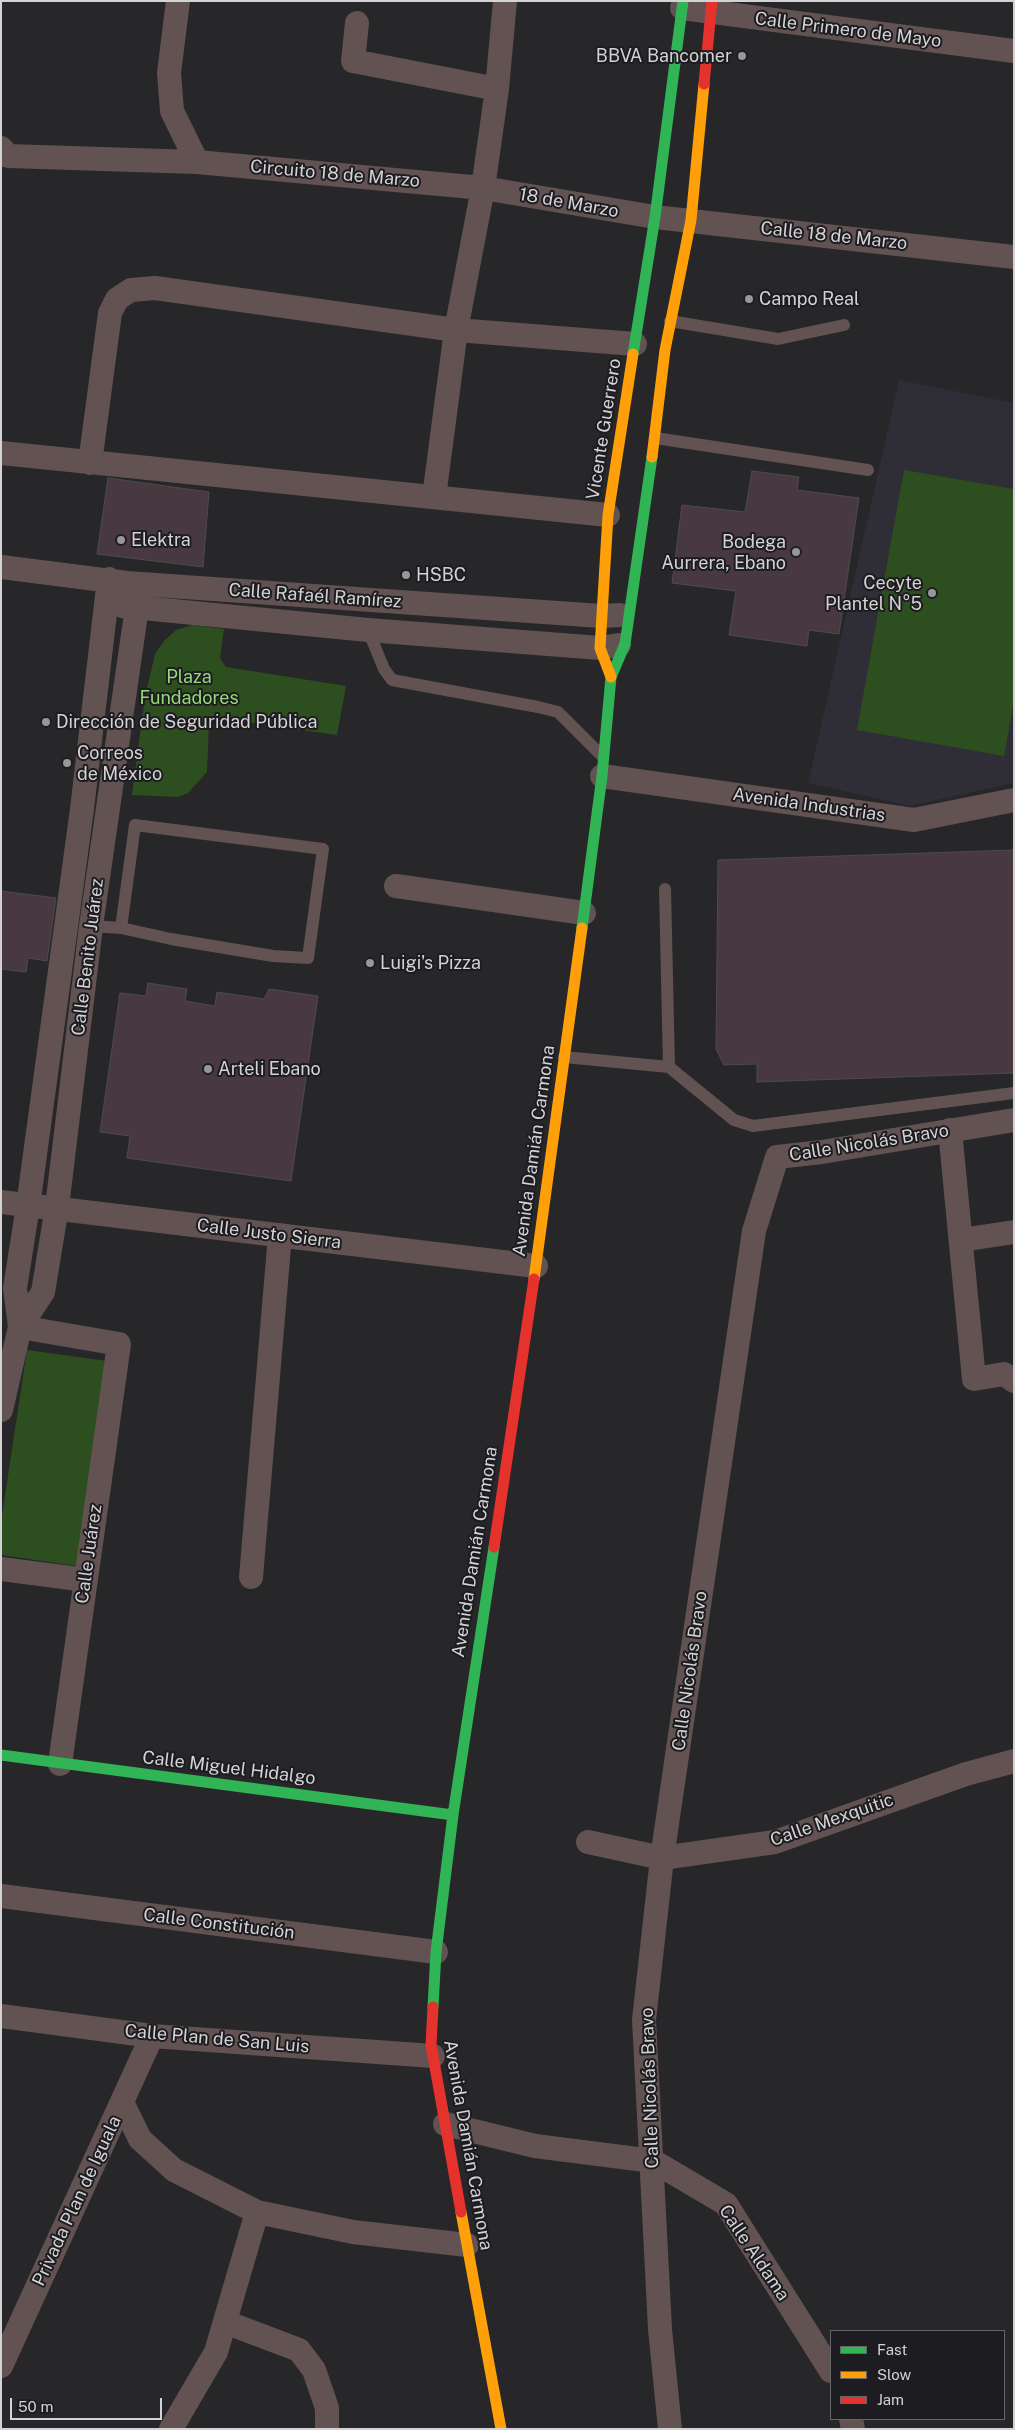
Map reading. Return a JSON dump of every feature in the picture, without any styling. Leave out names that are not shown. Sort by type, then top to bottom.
[{"type":"street","points":[[178,1],[169,73],[172,111],[197,162]]},
{"type":"street","points":[[434,497],[456,330],[483,188],[497,89],[505,1]]},
{"type":"street","name":"Calle Primero de Mayo","points":[[682,5],[711,7],[1014,51]]},
{"type":"street","name":"Vicente Guerrero","points":[[600,648],[608,515],[655,217],[682,5]]},
{"type":"street","points":[[626,644],[655,438],[665,350],[691,220],[711,7]]},
{"type":"street","points":[[357,23],[353,61],[497,89]]},
{"type":"street","name":"Circuito 18 de Marzo","points":[[1,148],[8,156],[197,162],[483,188]]},
{"type":"street","name":"18 de Marzo","points":[[483,188],[655,217]]},
{"type":"street","name":"Calle 18 de Marzo","points":[[655,217],[1014,256]]},
{"type":"street","points":[[90,463],[110,313],[117,299],[131,290],[154,288],[456,330],[635,344]]},
{"type":"street","points":[[6,454],[608,515]]},
{"type":"street","name":"Calle Rafaél Ramírez","points":[[1,567],[118,581],[601,616],[629,615]]},
{"type":"street","points":[[118,581],[137,607]]},
{"type":"street","name":"Calle Benito Juárez","points":[[1,1410],[20,1327],[15,1288],[28,1206],[82,809],[107,606],[118,581]]},
{"type":"street","name":"Calle Rafaél Ramírez","points":[[107,606],[137,607],[368,630],[600,648],[626,644]]},
{"type":"street","name":"Calle Benito Juárez","points":[[20,1327],[44,1292],[57,1207],[91,926],[137,607]]},
{"type":"street","name":"Avenida Damián Carmona","points":[[501,2429],[431,2045],[436,1952],[453,1815],[536,1266],[603,767],[612,677],[626,644]]},
{"type":"street","name":"Avenida Damián Carmona","points":[[600,648],[612,677]]},
{"type":"street","name":"Avenida Industrias","points":[[603,767],[914,820],[1014,800]]},
{"type":"street","points":[[82,809],[107,812]]},
{"type":"street","points":[[396,886],[584,913]]},
{"type":"street","name":"Calle Nicolás Bravo","points":[[670,2429],[660,2329],[653,2161],[644,2020],[662,1858],[754,1231],[778,1157],[822,1152],[1014,1120]]},
{"type":"street","points":[[950,1130],[974,1379],[1004,1374],[1014,1381]]},
{"type":"street","name":"Calle Justo Sierra","points":[[1,1202],[28,1206],[57,1207],[536,1266]]},
{"type":"street","points":[[961,1240],[1014,1232]]},
{"type":"street","points":[[251,1577],[280,1235]]},
{"type":"street","name":"Calle Juárez","points":[[20,1327],[119,1344],[60,1764]]},
{"type":"street","points":[[1,1569],[86,1580]]},
{"type":"street","name":"Calle Miguel Hidalgo","points":[[1,1755],[453,1815]]},
{"type":"street","name":"Calle Mexquitic","points":[[588,1842],[662,1858],[775,1842],[966,1774],[1014,1761]]},
{"type":"street","name":"Calle Constitución","points":[[1,1896],[436,1952]]},
{"type":"street","name":"Calle Plan de San Luis","points":[[1,2016],[152,2036],[433,2056]]},
{"type":"street","name":"Privada Plan de Iguala","points":[[1,2366],[152,2036]]},
{"type":"street","points":[[122,2102],[140,2139],[174,2170],[257,2212],[353,2232],[467,2245]]},
{"type":"street","name":"Calle Aldama","points":[[445,2124],[535,2146],[653,2161],[726,2204],[830,2370]]},
{"type":"street","points":[[171,2429],[216,2352],[257,2212]]},
{"type":"street","points":[[225,2322],[299,2350],[314,2370],[327,2408],[326,2429]]},
{"type":"lane","points":[[670,321],[778,340],[844,325]]},
{"type":"lane","points":[[655,438],[868,470]]},
{"type":"lane","points":[[368,630],[384,669],[392,680],[538,706],[558,712],[603,767]]},
{"type":"lane","points":[[91,926],[121,928],[171,940],[273,956],[308,958],[323,849],[135,825],[121,928]]},
{"type":"lane","points":[[665,889],[668,1066]]},
{"type":"lane","points":[[564,1057],[668,1066],[734,1120],[753,1126],[1014,1093]]},
{"type":"shaded area","name":"Cecyte Plantel N°5","points":[[899,380],[1014,403],[1014,783],[910,806],[808,783]]},
{"type":"green space","points":[[904,470],[1014,489],[1014,700],[1004,756],[857,730]]},
{"type":"green space","name":"Plaza Fundadores","points":[[193,625],[224,629],[220,658],[226,667],[346,686],[337,735],[219,718],[209,725],[207,772],[188,793],[178,797],[132,795],[145,697],[155,654],[164,641],[176,630]]},
{"type":"green space","points":[[27,1350],[107,1361],[77,1566],[1,1555],[1,1522]]},
{"type":"building","name":"Bodega Aurrera, Ebano","points":[[752,471],[799,477],[797,490],[859,498],[839,634],[809,630],[807,646],[729,635],[736,591],[672,583],[682,505],[745,512]]},
{"type":"building","points":[[108,478],[209,492],[203,567],[97,554]]},
{"type":"building","points":[[1014,850],[1014,1073],[757,1082],[757,1064],[724,1065],[716,1049],[718,860]]},
{"type":"building","points":[[1,891],[56,898],[47,961],[28,958],[26,972],[1,969]]},
{"type":"building","name":"Arteli Ebano","points":[[148,983],[187,989],[185,1001],[215,1006],[217,992],[264,999],[269,989],[318,996],[291,1181],[127,1158],[130,1136],[100,1132],[120,993],[146,996]]},
{"type":"traffic: fast","points":[[633,354],[655,217],[683,1]]},
{"type":"traffic: fast","points":[[582,928],[602,776],[611,677],[625,644],[652,457]]},
{"type":"traffic: fast","points":[[433,2007],[436,1952],[453,1815],[494,1547]]},
{"type":"traffic: fast","points":[[1,1755],[453,1815]]},
{"type":"traffic: slow","points":[[652,457],[665,350],[691,220],[704,84]]},
{"type":"traffic: slow","points":[[611,677],[600,648],[608,515],[633,354]]},
{"type":"traffic: slow","points":[[534,1279],[582,928]]},
{"type":"traffic: slow","points":[[461,2212],[501,2429]]},
{"type":"traffic: jam","points":[[704,84],[712,1]]},
{"type":"traffic: jam","points":[[494,1547],[534,1279]]},
{"type":"traffic: jam","points":[[433,2007],[431,2045],[461,2212]]},
{"type":"place","name":"BBVA Bancomer","points":[[742,56]]},
{"type":"place","name":"Campo Real","points":[[749,299]]},
{"type":"place","name":"Elektra","points":[[121,540]]},
{"type":"place","name":"Bodega Aurrera, Ebano","points":[[796,552]]},
{"type":"place","name":"HSBC","points":[[406,575]]},
{"type":"place","name":"Cecyte Plantel N°5","points":[[932,593]]},
{"type":"place","name":"Dirección de Seguridad Pública","points":[[46,722]]},
{"type":"place","name":"Correos de México","points":[[67,763]]},
{"type":"place","name":"Luigi's Pizza","points":[[370,963]]},
{"type":"place","name":"Arteli Ebano","points":[[208,1069]]}]
